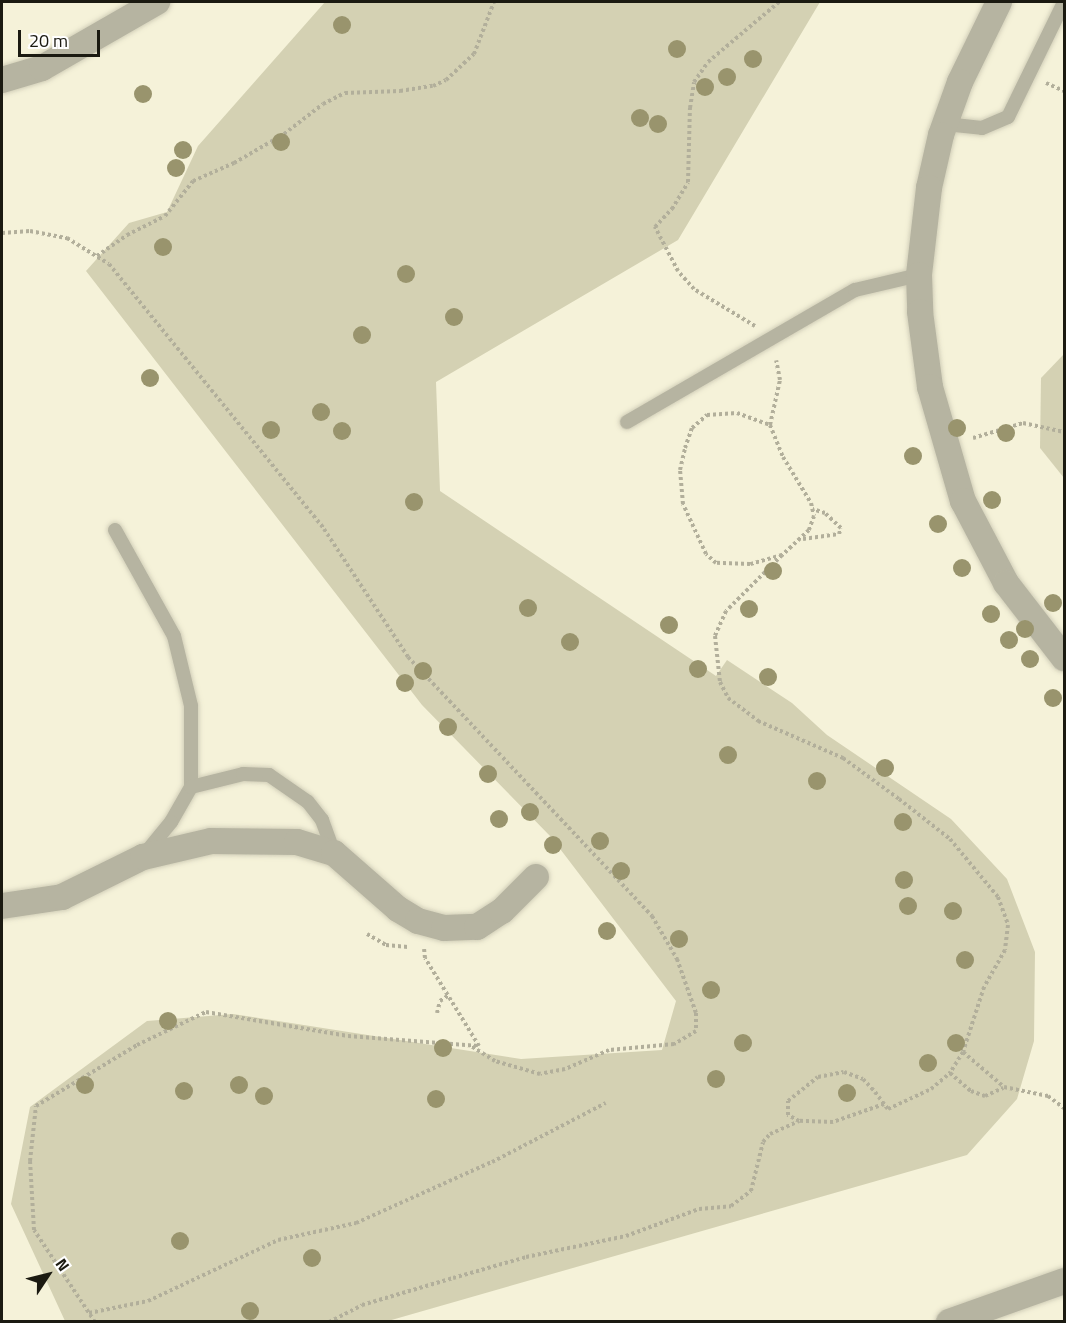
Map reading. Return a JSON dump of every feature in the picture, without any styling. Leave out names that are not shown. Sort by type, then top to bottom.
[{"type":"street","points":[[2,80],[42,69],[157,2]]},
{"type":"street","points":[[999,2],[960,82],[945,124],[929,188],[919,275],[930,387],[963,501],[1006,583],[1065,658]]},
{"type":"street","points":[[2,906],[62,897],[143,857],[211,841],[269,839],[297,842],[334,853],[398,909],[418,921],[444,928],[477,927],[502,911],[536,877]]},
{"type":"street","points":[[949,1322],[1065,1281]]},
{"type":"lane","points":[[945,124],[981,128],[1008,117],[1065,2]]},
{"type":"lane","points":[[627,422],[855,290],[919,275]]},
{"type":"lane","points":[[116,530],[155,595],[182,658],[191,706],[191,787],[171,822],[143,857]]},
{"type":"lane","points":[[191,787],[243,774],[269,776],[309,802],[322,820],[334,853]]},
{"type":"path","points":[[97,256],[127,235],[165,216],[193,181],[284,134],[334,98],[345,93],[433,86],[446,80],[474,54],[494,2]]},
{"type":"path","points":[[758,330],[694,289],[678,271],[656,227],[688,182],[690,108],[694,82],[708,62],[779,2]]},
{"type":"path","points":[[1043,82],[1065,91]]},
{"type":"path","points":[[2,233],[30,231],[67,238],[109,264],[324,529],[408,657],[652,916],[677,959],[696,1013],[696,1031],[674,1044],[609,1050],[565,1069],[540,1074],[495,1061],[471,1046]]},
{"type":"path","points":[[773,355],[780,380],[770,424],[783,457],[812,509],[809,530],[803,539],[782,555],[726,611],[715,636],[720,682],[728,698],[758,721],[843,759],[950,839],[998,897],[1008,925],[1005,950],[984,987],[963,1052],[951,1072],[902,1105],[888,1109],[884,1104],[863,1079],[844,1072],[818,1077],[798,1090],[788,1101],[788,1115],[800,1121],[833,1122],[884,1104]]},
{"type":"path","points":[[770,424],[737,413],[707,415],[692,428],[680,470],[683,504],[706,554],[716,563],[750,564],[782,555]]},
{"type":"path","points":[[965,441],[1023,423],[1065,432]]},
{"type":"path","points":[[803,539],[839,534],[841,528],[825,513],[812,509]]},
{"type":"path","points":[[367,934],[386,945],[424,949]]},
{"type":"path","points":[[95,1322],[50,1258],[34,1230],[30,1210],[33,1122],[36,1106],[49,1095],[137,1045],[206,1012],[348,1036],[431,1039],[479,1046],[480,1041],[425,958],[424,949],[430,938]]},
{"type":"path","points":[[437,1013],[440,1001],[449,995]]},
{"type":"path","points":[[963,1052],[1004,1087],[1048,1096],[1065,1108]]},
{"type":"path","points":[[951,1072],[971,1091],[985,1096],[1004,1087]]},
{"type":"path","points":[[89,1313],[148,1301],[278,1240],[356,1223],[492,1162],[606,1103]]},
{"type":"path","points":[[329,1322],[362,1305],[464,1275],[626,1236],[699,1209],[731,1206],[751,1191],[763,1142],[770,1134],[800,1121]]},
{"type":"shaded area","points":[[325,2],[820,2],[678,240],[436,382],[440,491],[716,676],[727,660],[792,703],[827,735],[951,819],[1007,879],[1035,952],[1034,1041],[1017,1099],[967,1155],[388,1321],[65,1321],[11,1204],[30,1107],[147,1021],[233,1014],[521,1059],[662,1050],[676,1001],[551,837],[422,705],[86,271],[129,223],[167,212],[198,146]]},
{"type":"shaded area","points":[[1064,354],[1064,478],[1040,448],[1041,378]]}]
